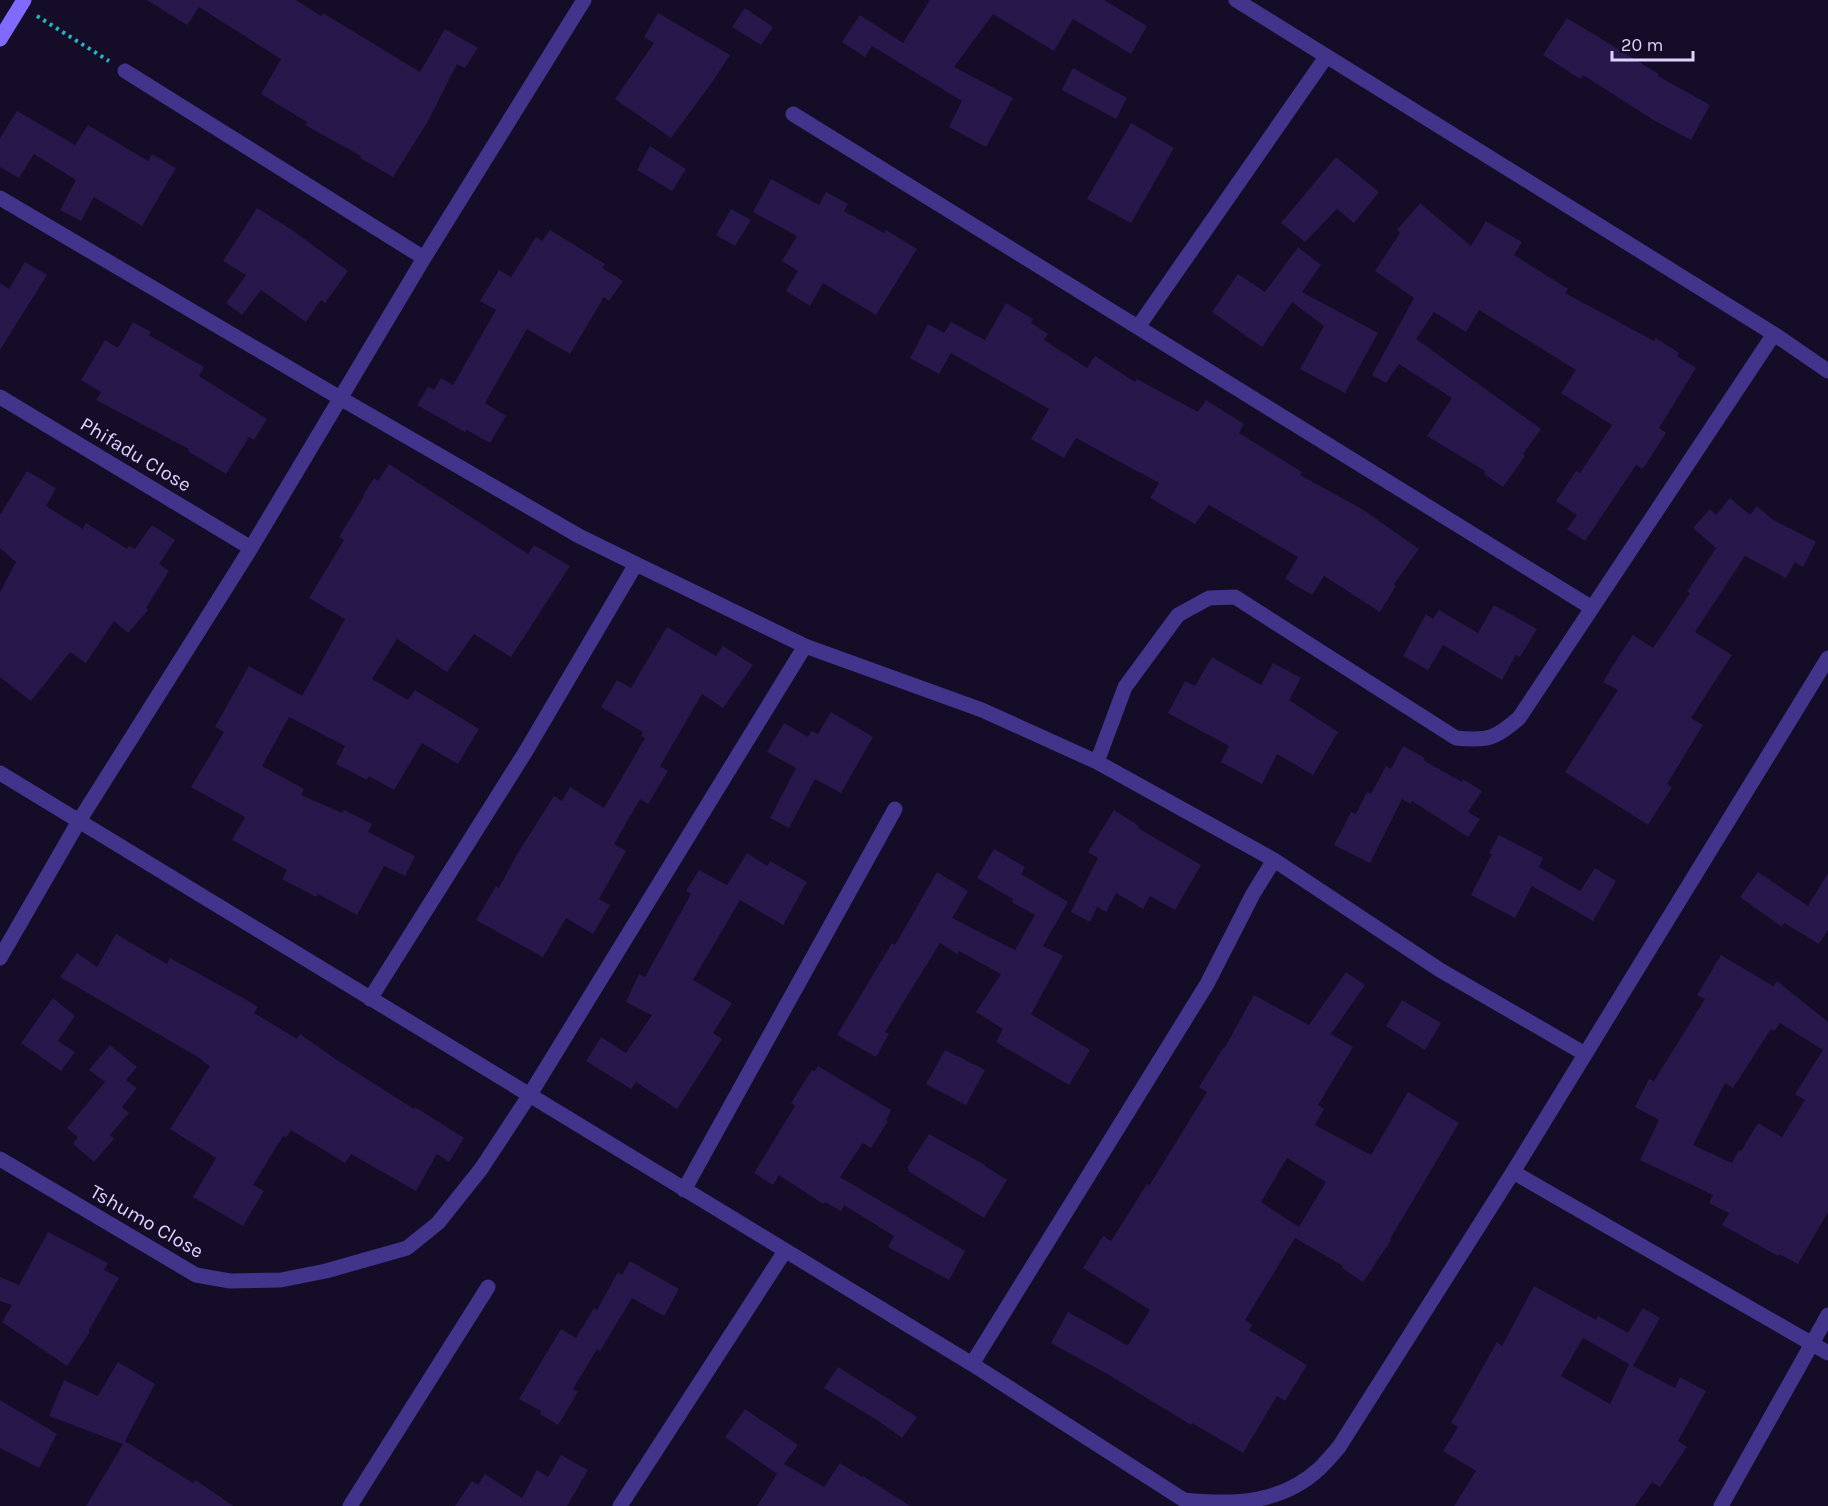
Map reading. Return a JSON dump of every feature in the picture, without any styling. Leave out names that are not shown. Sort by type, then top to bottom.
[{"type":"main road","points":[[0,39],[22,3]]},
{"type":"street","points":[[0,958],[79,821],[251,548],[424,258],[583,0]]},
{"type":"street","points":[[1236,0],[1774,334],[1828,371]]},
{"type":"street","points":[[1138,327],[1326,57]]},
{"type":"street","points":[[125,71],[424,258]]},
{"type":"street","points":[[793,114],[1592,608]]},
{"type":"street","points":[[0,198],[579,536],[805,646],[982,710],[1097,762],[1274,860],[1440,970],[1586,1054]]},
{"type":"street","points":[[1097,762],[1125,687],[1178,615],[1209,598],[1235,597],[1456,738],[1476,740],[1490,738],[1504,731],[1519,718],[1774,334]]},
{"type":"street","name":"Phifadu Close","points":[[0,397],[251,548]]},
{"type":"street","points":[[370,999],[526,752],[636,564]]},
{"type":"street","name":"Tshumo Close","points":[[0,1160],[196,1275],[231,1281],[280,1280],[326,1271],[406,1248],[438,1223],[482,1170],[805,646]]},
{"type":"street","points":[[0,773],[972,1364],[1184,1500],[1212,1503],[1244,1502],[1292,1488],[1318,1469],[1339,1447],[1513,1172],[1828,658]]},
{"type":"street","points":[[684,1190],[895,809]]},
{"type":"street","points":[[972,1364],[1207,984],[1253,894],[1274,860]]},
{"type":"street","points":[[1513,1172],[1828,1353]]},
{"type":"street","points":[[620,1506],[785,1251]]},
{"type":"street","points":[[350,1506],[488,1287]]},
{"type":"street","points":[[1720,1506],[1828,1316]]},
{"type":"path","points":[[22,3],[125,71]]},
{"type":"building","points":[[147,0],[296,0],[321,16],[323,13],[420,72],[445,29],[478,48],[465,68],[457,64],[427,123],[393,177],[360,158],[361,156],[305,125],[307,122],[261,94],[281,59],[199,7],[187,25]]},
{"type":"building","points":[[930,0],[1104,0],[1147,26],[1131,54],[1073,19],[1054,51],[993,14],[954,67],[1013,98],[986,147],[949,127],[962,101],[872,46],[865,57],[842,42],[860,15],[903,43]]},
{"type":"building","points":[[745,8],[773,27],[761,45],[732,27]]},
{"type":"building","points":[[658,13],[730,55],[671,138],[615,99],[654,43],[644,37]]},
{"type":"building","points":[[1567,18],[1659,74],[1658,76],[1710,105],[1691,140],[1655,121],[1583,75],[1580,79],[1543,55]]},
{"type":"building","points":[[1073,68],[1127,98],[1116,119],[1062,90]]},
{"type":"building","points":[[17,111],[75,145],[88,125],[148,161],[152,154],[176,168],[142,226],[94,197],[81,221],[60,210],[76,180],[34,154],[19,178],[0,167],[0,138]]},
{"type":"building","points":[[1131,123],[1174,148],[1131,223],[1087,199]]},
{"type":"building","points":[[650,146],[686,169],[672,191],[637,170]]},
{"type":"building","points":[[1336,157],[1379,192],[1354,223],[1337,209],[1305,242],[1281,223]]},
{"type":"building","points":[[771,179],[819,205],[826,192],[848,204],[844,211],[884,233],[886,230],[917,249],[876,315],[823,283],[810,306],[786,291],[798,271],[782,261],[797,236],[753,212]]},
{"type":"building","points":[[1420,203],[1471,246],[1486,221],[1522,242],[1514,255],[1568,289],[1565,293],[1654,341],[1656,338],[1696,368],[1659,428],[1666,433],[1643,469],[1636,465],[1585,541],[1567,529],[1577,515],[1556,501],[1576,471],[1580,473],[1612,425],[1561,393],[1576,370],[1479,310],[1466,332],[1434,312],[1416,339],[1541,429],[1503,487],[1484,474],[1485,471],[1427,436],[1452,398],[1399,364],[1386,383],[1372,375],[1414,298],[1375,271],[1400,233],[1397,230]]},
{"type":"building","points":[[257,208],[292,230],[348,271],[325,303],[321,300],[306,322],[261,290],[242,315],[226,303],[246,275],[223,261]]},
{"type":"building","points":[[731,209],[751,220],[735,246],[716,235]]},
{"type":"building","points":[[550,230],[605,264],[602,268],[623,281],[609,301],[604,297],[570,354],[527,329],[485,403],[506,416],[490,443],[417,405],[428,387],[434,390],[441,378],[453,385],[496,310],[480,301],[499,270],[511,277],[536,237],[542,241]]},
{"type":"building","points":[[1298,247],[1321,265],[1302,292],[1378,333],[1345,393],[1300,369],[1324,326],[1292,302],[1262,347],[1212,312],[1238,274],[1265,292]]},
{"type":"building","points":[[25,262],[47,275],[0,350],[0,283],[9,289]]},
{"type":"building","points":[[1006,303],[1033,319],[1031,323],[1048,334],[1044,340],[1087,368],[1095,356],[1135,382],[1137,379],[1198,412],[1206,400],[1244,424],[1239,433],[1302,472],[1300,475],[1362,509],[1419,549],[1394,584],[1396,586],[1380,612],[1324,576],[1312,595],[1285,579],[1298,557],[1209,505],[1195,524],[1150,498],[1159,483],[1076,438],[1064,458],[1031,439],[1049,409],[951,353],[939,374],[910,358],[928,324],[944,333],[951,322],[985,340]]},
{"type":"building","points":[[133,322],[151,332],[149,335],[204,367],[199,376],[267,419],[254,440],[249,437],[226,474],[188,451],[189,449],[96,400],[101,392],[81,380],[105,340],[118,348]]},
{"type":"building","points":[[389,464],[528,554],[534,545],[570,566],[511,657],[474,634],[447,672],[397,639],[372,679],[408,700],[415,690],[479,729],[458,764],[422,743],[394,790],[369,776],[367,780],[336,764],[345,746],[289,717],[262,766],[304,789],[301,795],[342,813],[344,810],[372,824],[368,832],[415,856],[405,876],[384,866],[357,915],[318,894],[316,897],[282,879],[287,870],[232,840],[245,817],[191,787],[224,732],[215,727],[249,666],[302,696],[345,619],[309,598],[344,540],[339,537],[363,495],[374,478],[378,481]]},
{"type":"building","points":[[27,471],[56,488],[46,506],[83,529],[86,523],[127,549],[129,546],[135,549],[152,525],[175,540],[159,564],[169,571],[146,608],[148,610],[128,633],[114,621],[86,663],[70,652],[31,701],[0,677],[0,592],[16,562],[0,548],[0,515]]},
{"type":"building","points":[[1730,498],[1750,515],[1757,506],[1772,519],[1816,542],[1803,567],[1795,562],[1786,578],[1745,556],[1695,632],[1732,655],[1691,718],[1703,725],[1667,784],[1672,787],[1648,825],[1565,772],[1618,690],[1603,682],[1633,635],[1653,648],[1690,593],[1687,592],[1716,548],[1693,528],[1710,509],[1716,515]]},
{"type":"building","points":[[1494,605],[1537,629],[1520,657],[1516,655],[1502,680],[1443,645],[1428,670],[1403,656],[1426,614],[1433,619],[1439,610],[1478,633]]},
{"type":"building","points":[[667,627],[716,656],[723,646],[753,665],[723,708],[702,694],[660,766],[668,771],[648,804],[640,799],[614,844],[626,851],[599,899],[610,905],[593,934],[566,918],[543,957],[476,920],[496,886],[499,888],[516,856],[554,796],[562,801],[570,787],[604,808],[645,738],[641,736],[643,732],[601,707],[617,680],[631,688]]},
{"type":"building","points":[[1212,657],[1261,685],[1273,663],[1301,678],[1289,700],[1338,732],[1313,775],[1277,754],[1262,784],[1221,762],[1229,746],[1168,713],[1185,681],[1195,686]]},
{"type":"building","points":[[831,712],[873,737],[841,793],[815,779],[789,828],[770,818],[796,768],[767,752],[784,723],[808,737],[811,731],[818,734]]},
{"type":"building","points":[[1403,746],[1425,758],[1423,760],[1482,791],[1468,812],[1480,819],[1468,837],[1412,801],[1410,804],[1402,799],[1370,863],[1334,845],[1351,812],[1356,814],[1367,792],[1371,794],[1386,766],[1391,769]]},
{"type":"building","points":[[1114,810],[1139,826],[1138,828],[1201,865],[1175,910],[1150,896],[1143,909],[1116,893],[1106,912],[1097,907],[1090,922],[1071,912],[1098,858],[1088,852]]},
{"type":"building","points":[[1499,835],[1543,858],[1539,867],[1580,891],[1595,868],[1616,881],[1593,921],[1532,886],[1515,918],[1471,895]]},
{"type":"building","points":[[994,849],[1025,867],[1021,874],[1068,902],[1043,946],[1063,956],[1031,1014],[1090,1050],[1069,1085],[996,1042],[1003,1029],[976,1012],[1001,974],[959,951],[957,954],[940,943],[885,1032],[889,1034],[876,1057],[837,1035],[892,943],[895,945],[937,872],[968,891],[952,918],[1015,950],[1035,915],[977,878]]},
{"type":"building","points":[[747,853],[767,866],[770,861],[807,882],[783,925],[740,900],[693,980],[732,1003],[713,1033],[722,1039],[677,1109],[636,1082],[631,1089],[586,1061],[601,1037],[626,1053],[652,1015],[626,1002],[639,974],[645,977],[691,894],[686,891],[699,870],[727,885]]},
{"type":"building","points":[[1758,872],[1808,906],[1828,873],[1828,930],[1819,944],[1784,923],[1782,927],[1740,897]]},
{"type":"building","points":[[116,934],[167,964],[170,958],[245,999],[258,1007],[254,1013],[297,1039],[300,1034],[414,1109],[415,1107],[464,1138],[449,1162],[437,1154],[416,1191],[351,1154],[345,1163],[291,1130],[286,1138],[283,1136],[253,1185],[264,1191],[243,1226],[193,1197],[216,1158],[170,1129],[210,1066],[60,977],[77,953],[97,967]]},
{"type":"building","points":[[1721,955],[1773,986],[1777,981],[1828,1022],[1828,1212],[1798,1264],[1779,1254],[1778,1256],[1722,1225],[1729,1213],[1709,1203],[1713,1195],[1640,1160],[1659,1120],[1635,1107],[1649,1079],[1654,1081],[1705,999],[1697,995]],"holes":[[[1780,1023],[1823,1050],[1795,1094],[1805,1100],[1782,1137],[1758,1123],[1732,1163],[1693,1145],[1725,1083],[1733,1088],[1771,1029],[1774,1031]]]},
{"type":"building","points":[[1346,972],[1365,985],[1331,1034],[1353,1047],[1318,1105],[1324,1109],[1315,1125],[1371,1155],[1408,1092],[1459,1123],[1391,1240],[1363,1282],[1342,1268],[1343,1266],[1295,1238],[1245,1320],[1252,1325],[1249,1330],[1307,1365],[1285,1401],[1277,1396],[1243,1453],[1051,1343],[1068,1312],[1127,1345],[1150,1310],[1083,1268],[1103,1236],[1111,1241],[1147,1184],[1149,1186],[1207,1092],[1199,1087],[1224,1049],[1254,995],[1309,1025]],"holes":[[[1287,1158],[1326,1182],[1299,1227],[1261,1202]]]},
{"type":"building","points":[[53,998],[75,1016],[58,1041],[75,1052],[61,1071],[21,1043]]},
{"type":"building","points":[[1402,1000],[1441,1023],[1425,1050],[1386,1026]]},
{"type":"building","points":[[110,1045],[137,1067],[126,1080],[137,1088],[122,1107],[129,1113],[110,1135],[114,1139],[94,1162],[73,1144],[78,1137],[67,1128],[105,1082],[89,1070]]},
{"type":"building","points":[[945,1050],[985,1070],[966,1105],[926,1084]]},
{"type":"building","points":[[818,1066],[891,1110],[886,1120],[888,1121],[871,1148],[863,1143],[840,1177],[965,1251],[949,1280],[888,1247],[894,1236],[844,1205],[841,1211],[825,1202],[823,1204],[779,1175],[773,1185],[754,1173],[795,1106],[791,1103],[812,1070],[815,1071]]},
{"type":"building","points":[[929,1134],[1007,1180],[984,1218],[908,1171],[907,1168]]},
{"type":"building","points":[[48,1232],[108,1263],[104,1270],[119,1278],[89,1333],[67,1366],[2,1322],[12,1305],[0,1301],[0,1277],[19,1285]]},
{"type":"building","points":[[630,1261],[679,1289],[664,1316],[632,1298],[600,1351],[597,1349],[573,1389],[578,1392],[558,1425],[540,1414],[541,1411],[519,1399],[561,1329],[576,1338],[594,1308],[597,1310],[618,1272],[622,1275]]},
{"type":"building","points":[[1534,1286],[1596,1320],[1598,1316],[1628,1333],[1643,1308],[1660,1318],[1633,1366],[1675,1388],[1680,1377],[1706,1391],[1678,1441],[1687,1447],[1660,1487],[1652,1482],[1635,1506],[1454,1506],[1476,1471],[1443,1451],[1458,1427],[1451,1423],[1497,1342],[1502,1346]],"holes":[[[1583,1338],[1629,1364],[1610,1404],[1561,1376]]]},
{"type":"building","points":[[118,1362],[155,1384],[125,1441],[193,1483],[196,1480],[233,1506],[86,1506],[123,1444],[49,1416],[64,1380],[98,1396]]},
{"type":"building","points":[[838,1367],[917,1417],[902,1438],[824,1388]]},
{"type":"building","points":[[0,1400],[57,1434],[39,1468],[0,1448]]},
{"type":"building","points":[[745,1409],[798,1445],[784,1464],[824,1487],[840,1463],[910,1506],[757,1506],[777,1474],[725,1437]]},
{"type":"building","points":[[561,1455],[588,1470],[567,1506],[455,1506],[472,1481],[478,1485],[485,1474],[522,1498],[537,1470],[548,1477]]}]
